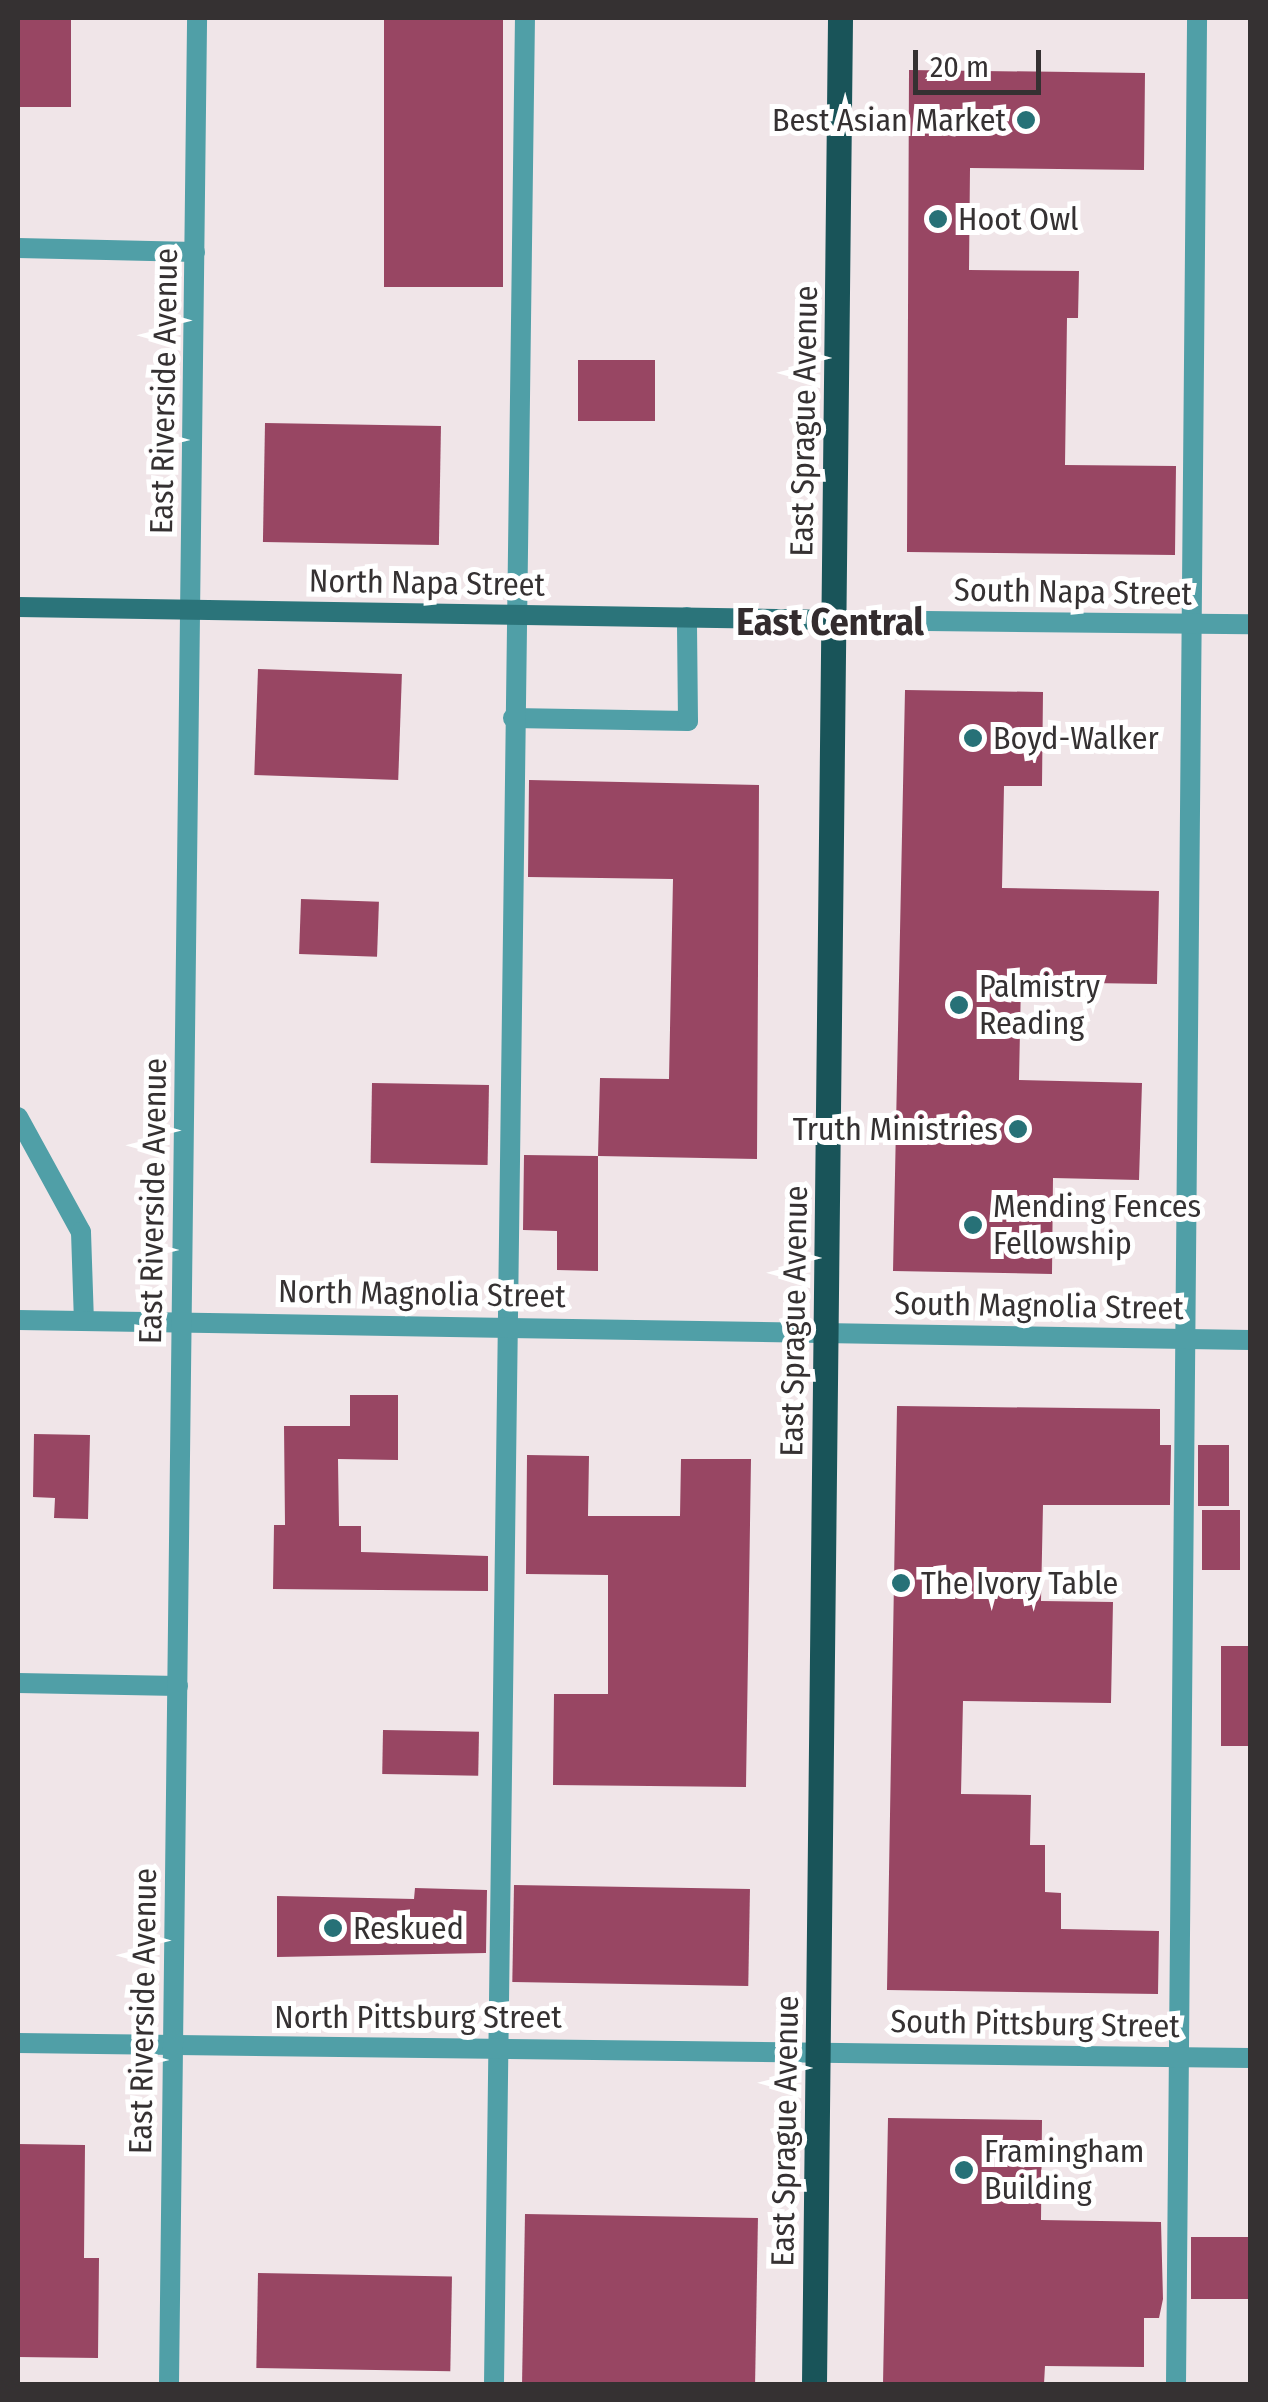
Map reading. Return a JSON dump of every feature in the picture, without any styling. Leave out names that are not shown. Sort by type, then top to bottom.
[{"type":"main road","name":"East Sprague Avenue","points":[[814,2384],[840,18]]},
{"type":"main road","name":"North Napa Street","points":[[18,607],[835,620]]},
{"type":"street","name":"East Riverside Avenue","points":[[169,2384],[197,18]]},
{"type":"street","points":[[494,2384],[502,2046],[514,614],[525,18]]},
{"type":"street","points":[[1176,2384],[1196,624],[1197,18]]},
{"type":"street","points":[[18,248],[195,252]]},
{"type":"street","points":[[513,718],[688,721],[687,617]]},
{"type":"street","name":"South Napa Street","points":[[835,620],[1250,624]]},
{"type":"street","points":[[18,1117],[81,1232],[84,1321]]},
{"type":"street","name":"North Magnolia Street","points":[[18,1320],[508,1324],[826,1333]]},
{"type":"street","name":"South Magnolia Street","points":[[826,1333],[1250,1340]]},
{"type":"street","points":[[18,1683],[178,1686]]},
{"type":"street","name":"North Pittsburg Street","points":[[18,2043],[818,2050]]},
{"type":"street","name":"South Pittsburg Street","points":[[818,2050],[1250,2058]]},
{"type":"building","points":[[18,18],[71,18],[71,107],[18,107]]},
{"type":"building","points":[[384,18],[503,18],[503,287],[384,287]]},
{"type":"building","points":[[909,70],[1145,73],[1144,170],[970,168],[969,270],[1079,271],[1078,318],[1067,318],[1065,465],[1176,466],[1175,555],[907,552]]},
{"type":"building","points":[[578,360],[655,360],[655,421],[578,421]]},
{"type":"building","points":[[265,423],[441,426],[439,545],[263,542]]},
{"type":"building","points":[[258,669],[402,674],[398,780],[254,775]]},
{"type":"building","points":[[905,690],[1043,692],[1042,786],[1004,786],[1002,888],[1159,891],[1157,984],[1021,982],[1019,1080],[1142,1083],[1139,1180],[1053,1178],[1052,1274],[893,1271]]},
{"type":"building","points":[[529,780],[759,785],[757,1159],[598,1156],[600,1078],[669,1079],[673,879],[528,877]]},
{"type":"building","points":[[301,899],[379,902],[377,957],[299,954]]},
{"type":"building","points":[[372,1083],[489,1085],[488,1165],[371,1163]]},
{"type":"building","points":[[524,1155],[598,1156],[598,1271],[557,1270],[557,1231],[523,1230]]},
{"type":"building","points":[[350,1395],[398,1395],[398,1460],[338,1459],[339,1526],[361,1526],[361,1552],[488,1556],[488,1591],[273,1589],[274,1525],[285,1525],[284,1426],[350,1426]]},
{"type":"building","points":[[897,1406],[1160,1409],[1160,1445],[1171,1445],[1170,1505],[1043,1505],[1041,1601],[1113,1602],[1111,1703],[963,1701],[961,1794],[1031,1795],[1030,1845],[1045,1845],[1045,1892],[1061,1893],[1061,1929],[1159,1931],[1158,1994],[887,1990]]},
{"type":"building","points":[[34,1434],[90,1435],[88,1519],[54,1518],[55,1498],[33,1497]]},
{"type":"building","points":[[1198,1445],[1229,1445],[1229,1506],[1198,1506]]},
{"type":"building","points":[[527,1455],[589,1456],[588,1516],[680,1516],[681,1459],[751,1459],[746,1787],[553,1785],[554,1694],[608,1694],[608,1575],[526,1574]]},
{"type":"building","points":[[1202,1510],[1240,1510],[1240,1570],[1202,1570]]},
{"type":"building","points":[[1221,1646],[1250,1646],[1250,1746],[1221,1746]]},
{"type":"building","points":[[383,1730],[479,1732],[478,1776],[382,1774]]},
{"type":"building","points":[[514,1885],[750,1889],[748,1986],[512,1982]]},
{"type":"building","points":[[415,1888],[487,1890],[486,1953],[277,1957],[277,1896],[414,1899]]},
{"type":"building","points":[[888,2118],[1042,2120],[1041,2220],[1161,2222],[1163,2299],[1159,2318],[1144,2318],[1144,2367],[1045,2366],[1044,2384],[883,2384]]},
{"type":"building","points":[[18,2144],[85,2145],[84,2258],[99,2258],[98,2358],[18,2357]]},
{"type":"building","points":[[525,2214],[758,2218],[755,2384],[522,2384]]},
{"type":"building","points":[[1191,2237],[1250,2237],[1250,2299],[1191,2299]]},
{"type":"building","points":[[258,2273],[452,2276],[450,2371],[256,2368]]},
{"type":"place","name":"Best Asian Market","points":[[1026,120]]},
{"type":"place","name":"Hoot Owl","points":[[938,219]]},
{"type":"place","name":"Boyd-Walker","points":[[973,738]]},
{"type":"place","name":"Palmistry Reading","points":[[959,1005]]},
{"type":"place","name":"Truth Ministries","points":[[1018,1129]]},
{"type":"place","name":"Mending Fences Fellowship","points":[[973,1225]]},
{"type":"place","name":"The Ivory Table","points":[[901,1583]]},
{"type":"place","name":"Reskued","points":[[333,1928]]},
{"type":"place","name":"Framingham Building","points":[[964,2170]]},
{"type":"district","name":"East Central","points":[[830,623]]}]
